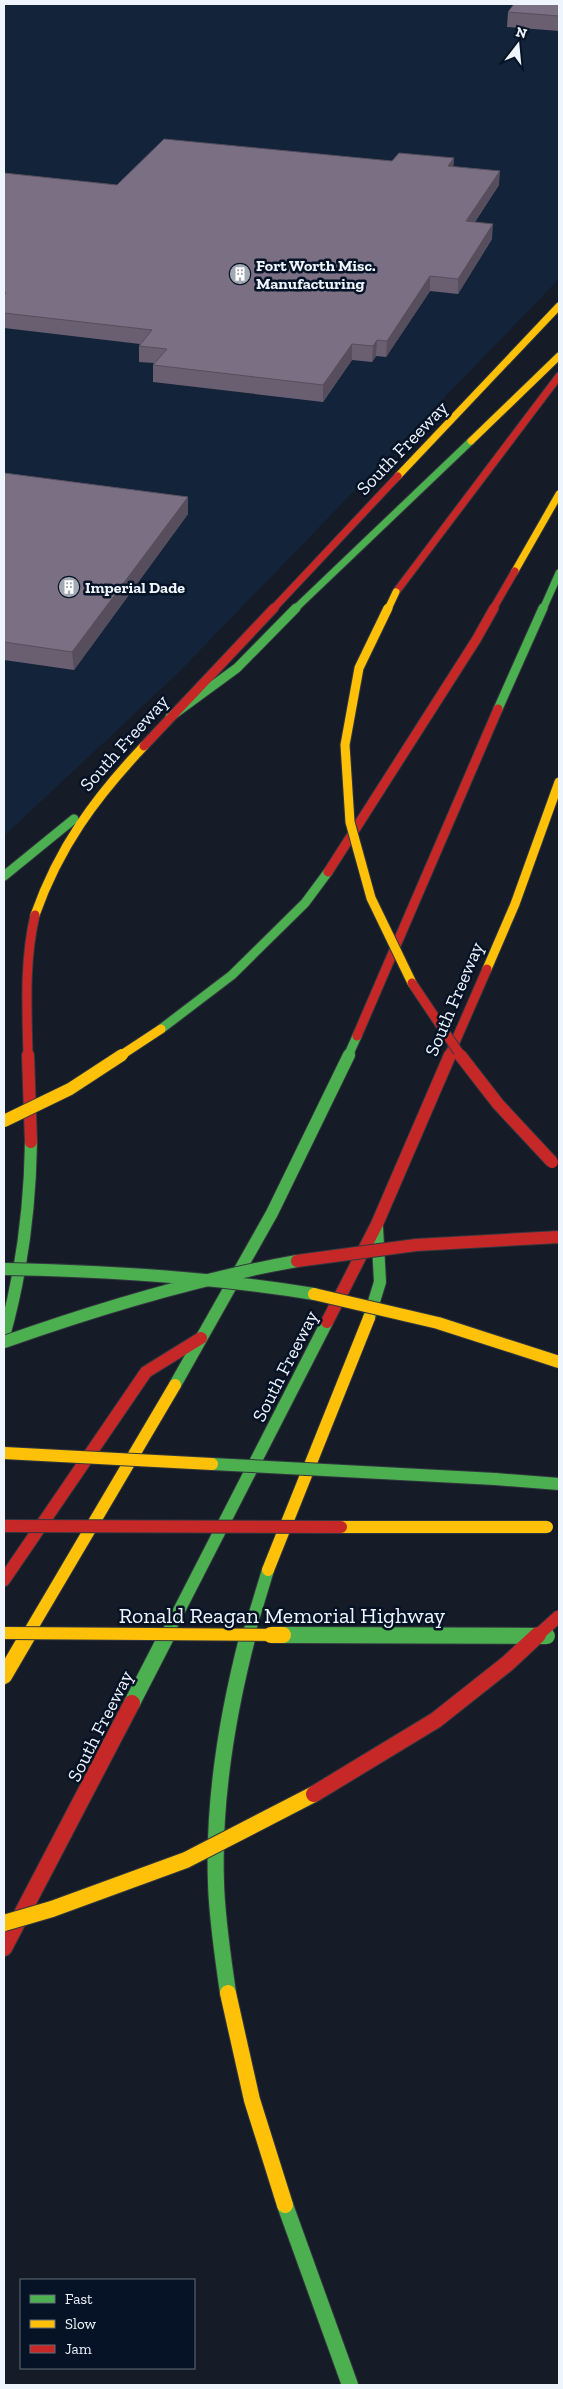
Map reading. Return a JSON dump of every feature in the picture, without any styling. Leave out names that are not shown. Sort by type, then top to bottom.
[{"type":"main road","name":"South Freeway","points":[[4,1336],[16,1289],[30,1216],[32,1142],[26,990],[32,926],[50,875],[89,807],[170,717],[559,306]]},
{"type":"main road","points":[[170,717],[237,668],[289,615],[559,356]]},
{"type":"main road","points":[[559,376],[396,592],[371,638],[355,680],[350,705],[344,761],[348,822],[362,873],[385,933],[405,972],[444,1036],[498,1105],[559,1169]]},
{"type":"main road","points":[[4,1121],[70,1089],[161,1029],[232,975],[305,904],[338,858],[476,640],[559,494]]},
{"type":"main road","points":[[4,1676],[204,1336],[326,1108],[506,690],[559,573]]},
{"type":"main road","name":"South Freeway","points":[[4,1948],[86,1793],[377,1224],[514,904],[559,782]]},
{"type":"main road","points":[[4,876],[89,807]]},
{"type":"main road","points":[[350,2385],[268,2158],[236,2041],[225,1979],[215,1886],[215,1815],[230,1708],[254,1612],[269,1566],[352,1360],[380,1283],[377,1224]]},
{"type":"main road","points":[[4,1342],[46,1325],[111,1304],[231,1271],[280,1262],[447,1241],[559,1237]]},
{"type":"main road","points":[[4,1270],[131,1272],[221,1281],[289,1291],[361,1304],[455,1327],[559,1362]]},
{"type":"main road","points":[[4,1580],[146,1372],[204,1336]]},
{"type":"main road","points":[[4,1453],[559,1484]]},
{"type":"main road","points":[[4,1526],[559,1527]]},
{"type":"main road","points":[[4,1923],[52,1909],[186,1860],[303,1801],[436,1720],[508,1664],[559,1616]]},
{"type":"main road","name":"Ronald Reagan Memorial Highway","points":[[4,1633],[559,1636]]},
{"type":"shaded area","points":[[4,4],[559,4],[559,279],[179,672],[4,836]]},
{"type":"building","points":[[514,4],[559,4],[559,16],[508,12]]},
{"type":"building","name":"Fort Worth Misc. Manufacturing","points":[[164,139],[392,161],[399,153],[454,158],[448,166],[500,171],[466,221],[493,224],[458,279],[430,276],[387,341],[377,340],[373,346],[352,344],[323,385],[153,365],[167,349],[139,346],[152,330],[4,313],[4,295],[6,293],[4,293],[4,173],[117,185]]},
{"type":"building","name":"Imperial Dade","points":[[4,473],[188,497],[72,652],[4,642]]},
{"type":"traffic: fast","points":[[170,717],[237,668],[289,615],[471,441]]},
{"type":"traffic: fast","points":[[498,709],[559,573]]},
{"type":"traffic: fast","points":[[4,876],[74,819]]},
{"type":"traffic: fast","points":[[161,1029],[232,975],[305,903],[328,872]]},
{"type":"traffic: fast","points":[[175,1385],[272,1213],[316,1125],[357,1036]]},
{"type":"traffic: fast","points":[[4,1336],[11,1312],[25,1240],[31,1167],[31,1142]]},
{"type":"traffic: fast","points":[[369,1318],[380,1282],[377,1227]]},
{"type":"traffic: fast","points":[[4,1342],[112,1305],[185,1284],[297,1261]]},
{"type":"traffic: fast","points":[[4,1269],[82,1271],[199,1278],[314,1294]]},
{"type":"traffic: fast","points":[[132,1703],[327,1322]]},
{"type":"traffic: fast","points":[[212,1464],[495,1479]]},
{"type":"traffic: fast","points":[[495,1479],[559,1484]]},
{"type":"traffic: fast","points":[[228,1993],[220,1938],[216,1884],[216,1831],[220,1779],[227,1727],[238,1675],[251,1623],[268,1570]]},
{"type":"traffic: fast","points":[[283,1635],[547,1636]]},
{"type":"traffic: fast","points":[[285,2205],[350,2385]]},
{"type":"traffic: slow","points":[[398,476],[559,306]]},
{"type":"traffic: slow","points":[[471,441],[559,356]]},
{"type":"traffic: slow","points":[[515,571],[559,494]]},
{"type":"traffic: slow","points":[[396,592],[359,668],[345,745],[350,822],[371,898],[412,983]]},
{"type":"traffic: slow","points":[[35,915],[54,867],[79,824],[109,784],[144,746]]},
{"type":"traffic: slow","points":[[487,969],[515,904],[559,782]]},
{"type":"traffic: slow","points":[[4,1121],[70,1089],[161,1029]]},
{"type":"traffic: slow","points":[[314,1294],[438,1323],[499,1341],[559,1362]]},
{"type":"traffic: slow","points":[[268,1570],[369,1318]]},
{"type":"traffic: slow","points":[[4,1676],[175,1385]]},
{"type":"traffic: slow","points":[[4,1453],[212,1464]]},
{"type":"traffic: slow","points":[[341,1527],[547,1527]]},
{"type":"traffic: slow","points":[[4,1633],[283,1635]]},
{"type":"traffic: slow","points":[[4,1923],[52,1909],[186,1860],[314,1794]]},
{"type":"traffic: slow","points":[[228,1993],[252,2100],[285,2205]]},
{"type":"traffic: jam","points":[[396,592],[559,376]]},
{"type":"traffic: jam","points":[[144,746],[398,476]]},
{"type":"traffic: jam","points":[[328,872],[476,640],[515,571]]},
{"type":"traffic: jam","points":[[357,1036],[498,709]]},
{"type":"traffic: jam","points":[[31,1142],[26,974],[29,940],[35,915]]},
{"type":"traffic: jam","points":[[327,1322],[377,1224],[487,969]]},
{"type":"traffic: jam","points":[[412,983],[448,1040],[498,1104],[552,1162]]},
{"type":"traffic: jam","points":[[297,1261],[416,1245],[559,1237]]},
{"type":"traffic: jam","points":[[4,1580],[146,1372],[201,1338]]},
{"type":"traffic: jam","points":[[4,1526],[341,1527]]},
{"type":"traffic: jam","points":[[314,1794],[436,1720],[508,1663],[559,1616]]},
{"type":"traffic: jam","points":[[4,1948],[132,1703]]},
{"type":"place","name":"Fort Worth Misc. Manufacturing","points":[[240,274]]},
{"type":"place","name":"Imperial Dade","points":[[69,587]]}]
